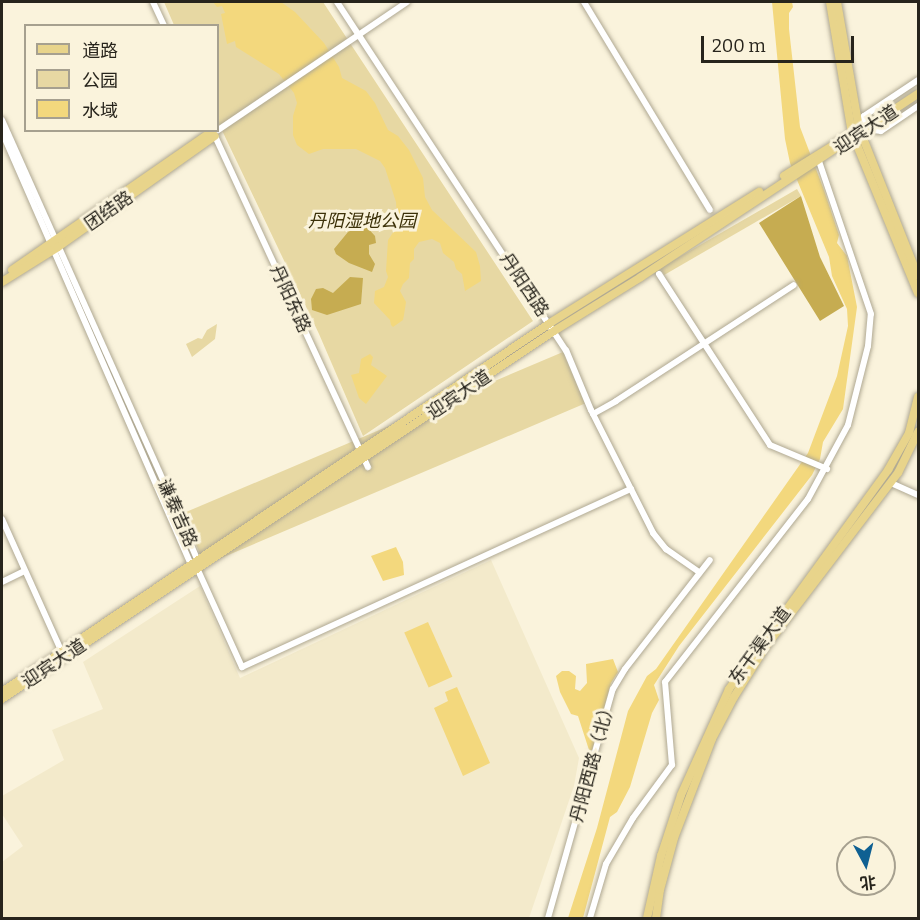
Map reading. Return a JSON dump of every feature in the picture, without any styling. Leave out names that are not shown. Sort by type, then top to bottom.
[{"type":"main road","points":[[830,2],[859,131],[918,293]]},
{"type":"main road","points":[[837,2],[859,131],[918,276]]},
{"type":"main road","name":"迎宾大道","points":[[362,454],[550,323],[814,162],[918,92]]},
{"type":"main road","name":"团结路","points":[[2,282],[214,132]]},
{"type":"main road","name":"迎宾大道","points":[[2,692],[61,650],[362,454],[641,277],[789,176]]},
{"type":"main road","name":"团结路","points":[[2,277],[55,246]]},
{"type":"main road","name":"东干渠大道","points":[[647,918],[661,856],[681,795],[729,689],[888,471],[909,433],[918,397]]},
{"type":"main road","name":"东干渠大道","points":[[656,918],[674,838],[712,739],[734,697],[766,646],[891,483],[918,432]]},
{"type":"main road","name":"迎宾大道","points":[[2,699],[195,564]]},
{"type":"street","points":[[153,2],[164,24]]},
{"type":"street","name":"丹阳西路","points":[[337,2],[550,323],[566,350],[593,414],[653,533],[666,549],[699,572]]},
{"type":"street","points":[[219,128],[407,2]]},
{"type":"street","points":[[584,2],[710,210]]},
{"type":"street","points":[[918,80],[864,116],[859,131],[881,131],[918,106]]},
{"type":"street","name":"谦泰吉路","points":[[2,120],[55,246],[242,667],[631,489]]},
{"type":"street","name":"谦泰吉路","points":[[2,132],[55,246]]},
{"type":"street","name":"丹阳东路","points":[[215,132],[368,467]]},
{"type":"street","points":[[590,918],[606,864],[633,818],[672,765],[665,682],[808,499],[827,469],[848,424],[868,346],[872,314],[814,162]]},
{"type":"street","points":[[659,274],[770,445],[827,469]]},
{"type":"street","points":[[593,414],[794,285]]},
{"type":"street","points":[[891,483],[918,495]]},
{"type":"street","points":[[2,519],[61,650]]},
{"type":"street","points":[[2,539],[9,536]]},
{"type":"street","name":"丹阳西路（北）","points":[[548,918],[613,689],[625,669],[699,572],[710,561]]},
{"type":"street","points":[[2,582],[25,571]]},
{"type":"shaded area","points":[[801,196],[820,257],[844,306],[820,321],[759,223]]},
{"type":"shaded area","points":[[364,224],[375,236],[376,243],[369,245],[369,254],[375,264],[372,272],[349,263],[336,254],[334,249],[348,232]]},
{"type":"shaded area","points":[[350,277],[363,278],[361,304],[327,315],[312,310],[311,299],[316,289],[323,288],[333,293]]},
{"type":"shaded area","points":[[491,560],[579,758],[574,786],[529,918],[2,918],[2,862],[23,846],[2,814],[2,796],[64,760],[52,730],[103,709],[83,662],[200,586],[240,678]]},
{"type":"green space","name":"丹阳湿地公园","points":[[164,2],[323,2],[533,321],[363,436],[319,334],[219,124],[219,24],[174,24]]},
{"type":"green space","points":[[797,189],[801,196],[664,275],[660,268]]},
{"type":"green space","points":[[217,324],[215,339],[192,357],[186,344],[198,338],[202,339],[207,330]]},
{"type":"green space","points":[[563,352],[585,404],[205,565],[183,513]]},
{"type":"water","points":[[213,2],[281,2],[295,12],[324,43],[339,67],[342,78],[366,91],[375,103],[388,130],[398,136],[409,150],[423,178],[425,197],[432,210],[476,252],[481,281],[465,291],[462,274],[456,269],[454,262],[443,253],[440,243],[432,239],[419,242],[414,249],[414,259],[410,263],[409,278],[400,291],[406,302],[403,320],[393,327],[391,325],[390,320],[374,303],[375,291],[384,287],[388,277],[386,271],[388,240],[394,231],[391,229],[397,216],[396,202],[385,168],[380,161],[356,149],[323,149],[309,154],[297,145],[293,135],[293,116],[297,103],[294,93],[279,74],[236,47],[235,41],[227,44],[221,14],[225,13],[222,6],[217,7]]},
{"type":"water","points":[[772,2],[792,2],[789,29],[800,127],[839,235],[837,243],[847,256],[857,307],[843,409],[823,442],[820,459],[812,475],[679,646],[654,685],[659,700],[652,713],[630,787],[617,812],[610,817],[583,918],[568,918],[597,828],[628,711],[647,676],[656,669],[808,453],[837,376],[848,326],[847,309],[832,276],[829,257],[790,163],[785,139]]},
{"type":"water","points":[[370,354],[373,357],[371,365],[387,376],[366,404],[359,398],[351,375],[359,373],[361,359]]},
{"type":"water","points":[[396,547],[403,562],[404,575],[383,581],[371,556]]},
{"type":"water","points":[[428,622],[452,677],[429,687],[404,633]]},
{"type":"water","points":[[613,659],[618,672],[611,683],[592,750],[589,750],[578,716],[571,714],[560,692],[556,676],[562,671],[569,671],[576,676],[575,689],[580,691],[587,683],[586,664]]},
{"type":"water","points":[[457,687],[490,763],[463,776],[434,708],[448,701],[445,692]]}]
